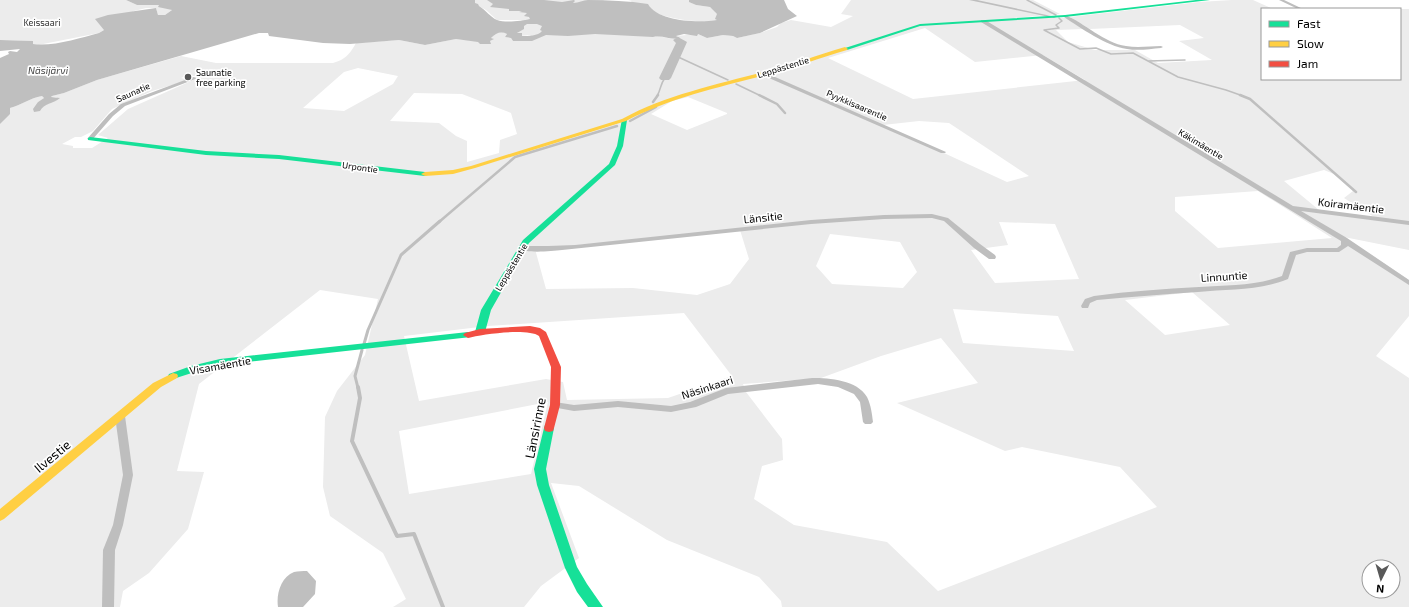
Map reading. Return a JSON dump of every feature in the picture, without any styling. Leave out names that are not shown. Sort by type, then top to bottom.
[{"type":"street","points":[[971,0],[1054,17]]},
{"type":"street","name":"Leppästentie","points":[[480,332],[486,310],[522,248],[533,235],[612,165],[620,146],[624,120],[652,106],[681,95],[764,74],[920,25],[1066,16],[1208,0]]},
{"type":"street","points":[[1281,0],[1299,8]]},
{"type":"street","points":[[1066,16],[1087,30],[1126,48],[1161,47]]},
{"type":"street","name":"Käkimäentie","points":[[983,21],[1344,240],[1409,283]]},
{"type":"street","name":"Pyykkisaarentie","points":[[764,74],[943,152]]},
{"type":"street","name":"Saunatie","points":[[90,139],[111,115],[123,105],[195,78]]},
{"type":"street","name":"Urpontie","points":[[90,139],[206,153],[299,159],[430,175],[453,172],[473,167],[624,120]]},
{"type":"street","name":"Koiramäentie","points":[[1289,208],[1409,223]]},
{"type":"street","name":"Länsitie","points":[[522,248],[548,248],[688,236],[823,221],[901,216],[927,216],[940,217],[950,222],[972,243],[992,257]]},
{"type":"street","name":"Linnuntie","points":[[1085,306],[1086,302],[1090,299],[1103,297],[1242,287],[1278,281],[1285,277],[1294,254],[1307,250],[1339,250],[1345,246],[1344,240]]},
{"type":"street","name":"Länsirinne","points":[[480,332],[530,329],[537,330],[543,334],[556,367],[555,405],[540,469],[571,568],[582,588],[596,607]]},
{"type":"street","name":"Visamäentie","points":[[120,416],[168,378],[195,367],[220,362],[458,337],[480,332]]},
{"type":"street","name":"Näsinkaari","points":[[555,405],[574,408],[618,404],[671,409],[692,406],[726,391],[812,380],[824,381],[851,389],[862,398],[868,422]]},
{"type":"street","points":[[108,607],[109,550],[118,525],[128,475],[120,416]]},
{"type":"street","name":"Ilvestie","points":[[0,516],[120,416]]},
{"type":"green space","name":"Keissaari","points":[[0,0],[126,0],[137,5],[160,5],[172,10],[165,15],[158,15],[156,8],[146,8],[134,11],[99,33],[38,45],[33,44],[33,41],[0,40]]},
{"type":"green space","points":[[474,0],[603,0],[653,37],[680,39],[676,36],[698,34],[707,38],[723,35],[737,38],[760,33],[791,20],[831,27],[853,16],[841,14],[851,0],[1033,0],[1060,14],[1013,18],[1067,18],[1084,29],[1056,30],[1068,42],[1095,50],[1135,50],[1158,63],[1212,60],[1179,41],[1204,38],[1180,25],[1090,29],[1070,17],[1199,2],[1253,0],[1271,8],[1261,8],[1261,80],[1401,80],[1401,9],[1409,9],[1409,250],[1344,237],[1409,280],[1409,316],[1376,356],[1409,378],[1409,607],[782,607],[781,601],[759,577],[667,540],[579,486],[551,483],[579,558],[541,586],[524,607],[393,607],[406,599],[383,553],[330,516],[323,487],[325,417],[337,391],[365,355],[378,299],[320,290],[199,384],[177,471],[204,472],[188,529],[149,573],[123,591],[120,607],[0,607],[0,124],[9,114],[10,108],[33,98],[42,96],[44,98],[38,102],[41,108],[44,105],[53,102],[57,97],[51,97],[52,96],[97,80],[181,56],[216,63],[333,63],[347,56],[356,43],[399,40],[425,45],[456,39],[489,42],[493,39],[491,38],[493,36],[501,32],[507,34],[505,37],[511,38],[513,41],[518,41],[525,40],[531,35],[520,36],[517,33],[523,28],[524,20],[497,20],[486,10],[475,4]],"holes":[[[925,28],[975,62],[1043,55],[1085,80],[913,99],[828,58]],[[358,68],[398,76],[393,84],[344,111],[303,108],[344,72]],[[188,75],[200,77],[128,109],[98,135],[108,138],[92,148],[73,148],[73,146],[62,144],[75,137],[81,137],[93,131],[112,109],[152,91],[189,80],[181,78]],[[414,93],[462,94],[511,113],[517,134],[500,140],[499,153],[467,162],[467,141],[456,136],[439,123],[390,121]],[[688,97],[727,114],[687,130],[651,114],[672,101]],[[919,121],[949,123],[1029,176],[1007,182],[883,125]],[[1324,170],[1334,174],[1353,191],[1344,198],[1374,217],[1319,210],[1284,181]],[[1258,191],[1332,238],[1218,248],[1175,211],[1175,197]],[[999,222],[1055,224],[1079,279],[995,283],[971,250],[1008,245]],[[740,230],[749,259],[730,284],[697,295],[633,288],[546,289],[535,249]],[[830,234],[900,242],[917,272],[903,288],[832,284],[816,266]],[[1192,292],[1230,325],[1165,335],[1125,300]],[[953,309],[1058,316],[1074,351],[963,343]],[[684,313],[732,376],[668,398],[567,400],[563,382],[546,379],[419,401],[404,336],[488,326]],[[941,338],[978,383],[897,403],[1005,451],[1022,447],[1120,467],[1157,507],[938,591],[887,542],[794,525],[754,499],[762,466],[783,460],[782,439],[746,392],[743,384],[821,378],[881,356]],[[548,402],[531,474],[409,494],[399,431]]]},
{"type":"green space","points":[[628,0],[689,0],[696,5],[710,7],[717,14],[718,20],[694,21],[672,18],[627,4],[632,1]]},
{"type":"water","name":"Näsijärvi","points":[[126,0],[475,0],[475,3],[495,19],[509,22],[530,19],[529,17],[524,16],[527,13],[519,12],[522,11],[509,11],[509,9],[490,7],[493,4],[487,0],[544,0],[562,2],[574,0],[575,1],[573,3],[577,3],[586,0],[603,0],[648,4],[660,15],[669,18],[690,21],[709,21],[717,20],[715,19],[717,14],[710,7],[696,5],[689,2],[689,0],[784,0],[788,9],[797,16],[760,33],[737,38],[723,35],[707,38],[698,34],[697,36],[684,34],[676,36],[680,38],[674,39],[595,34],[568,36],[546,35],[532,41],[513,41],[511,38],[505,37],[507,34],[501,33],[491,38],[494,39],[490,41],[491,44],[480,44],[478,42],[456,39],[425,45],[399,40],[350,44],[323,43],[269,36],[268,33],[259,33],[97,80],[52,96],[51,97],[60,98],[44,106],[40,111],[34,112],[33,109],[38,102],[44,98],[42,96],[33,98],[10,108],[10,114],[0,124],[0,58],[9,54],[8,52],[10,51],[17,52],[20,49],[0,51],[0,40],[33,41],[33,44],[41,45],[57,43],[99,33],[104,30],[95,19],[108,15],[156,8],[158,15],[165,15],[172,10],[158,7],[159,5],[137,5]],"holes":[[[527,24],[537,24],[542,26],[540,30],[542,31],[538,34],[522,36],[522,33],[517,33],[524,29],[524,26]]]},
{"type":"water","points":[[299,571],[307,571],[316,581],[315,594],[303,607],[278,607],[280,586],[289,574]]},
{"type":"waterway","points":[[1027,0],[1056,15]]},
{"type":"waterway","points":[[1059,18],[1062,21],[1056,25],[1059,28],[1044,30],[1080,49],[1096,48],[1111,54],[1133,53],[1148,61]]},
{"type":"waterway","points":[[665,78],[682,42],[678,40]]},
{"type":"waterway","points":[[676,56],[728,80]]},
{"type":"waterway","points":[[1148,61],[1185,60]]},
{"type":"waterway","points":[[1148,61],[1178,77],[1243,96]]},
{"type":"waterway","points":[[657,96],[665,78]]},
{"type":"waterway","points":[[736,84],[761,96]]},
{"type":"waterway","points":[[653,102],[658,95]]},
{"type":"waterway","points":[[1240,95],[1250,99],[1356,192]]},
{"type":"waterway","points":[[761,96],[777,104],[785,113]]},
{"type":"waterway","points":[[630,121],[656,107]]},
{"type":"waterway","points":[[439,222],[515,157],[617,126]]},
{"type":"waterway","points":[[364,344],[368,330],[401,255],[440,221]]},
{"type":"waterway","points":[[358,388],[355,376],[362,350]]},
{"type":"waterway","points":[[358,387],[360,398],[352,441],[397,536],[414,534],[443,607]]},
{"type":"traffic: fast","points":[[845,49],[920,25],[1065,16],[1208,0]]},
{"type":"traffic: fast","points":[[480,332],[486,310],[526,242],[612,165],[620,146],[624,120]]},
{"type":"traffic: fast","points":[[90,139],[206,153],[279,157],[425,174]]},
{"type":"traffic: fast","points":[[173,376],[195,368],[220,362],[468,335]]},
{"type":"traffic: fast","points":[[549,428],[540,469],[543,485],[571,568],[582,588],[596,607]]},
{"type":"traffic: slow","points":[[624,120],[640,111],[692,92],[773,71],[845,49]]},
{"type":"traffic: slow","points":[[425,174],[453,172],[473,167],[624,120]]},
{"type":"traffic: slow","points":[[0,516],[157,385],[173,376]]},
{"type":"traffic: jam","points":[[468,335],[480,332],[530,329],[537,330],[543,334],[556,367],[555,405],[549,428]]},
{"type":"place","name":"Saunatie free parking","points":[[188,77]]}]
